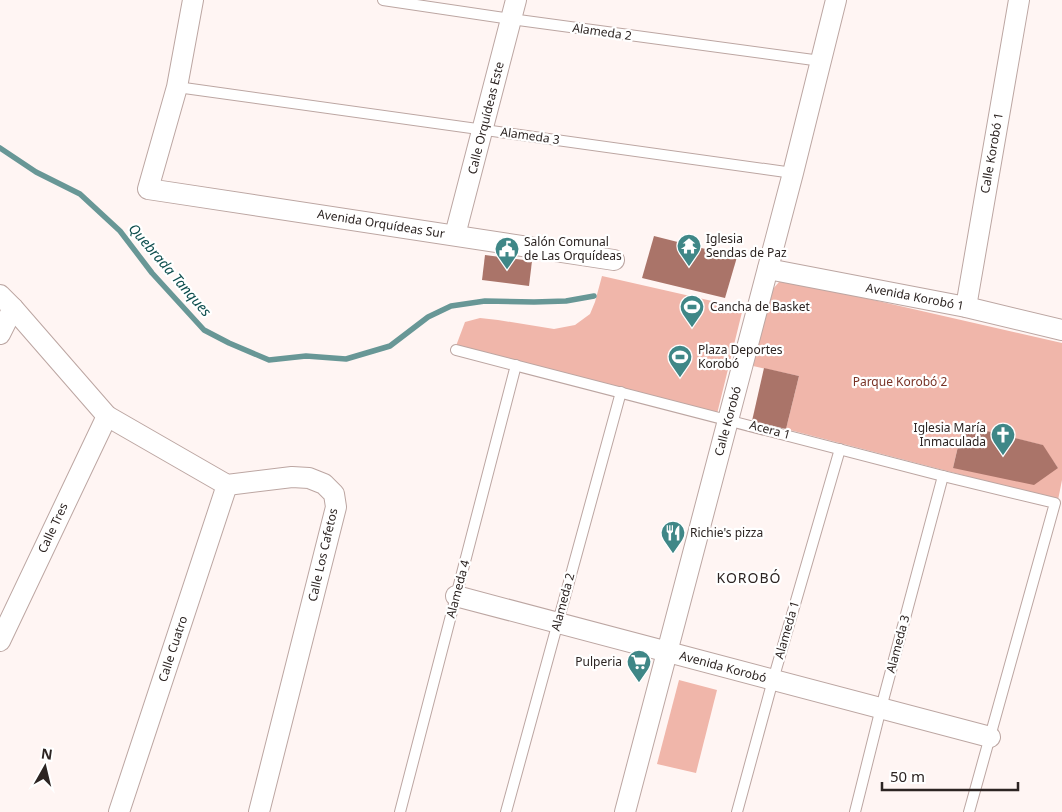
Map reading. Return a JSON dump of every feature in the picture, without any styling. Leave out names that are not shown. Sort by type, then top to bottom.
[{"type":"street","points":[[177,87],[193,0]]},
{"type":"street","name":"Calle Orquídeas Este","points":[[455,235],[516,0]]},
{"type":"street","name":"Calle Korobó","points":[[625,812],[793,173],[836,0]]},
{"type":"street","name":"Calle Korobó 1","points":[[966,307],[1019,0]]},
{"type":"street","name":"Avenida Orquídeas Sur","points":[[177,87],[148,189],[614,260]]},
{"type":"street","name":"Avenida Korobó 1","points":[[768,269],[966,307],[1062,330]]},
{"type":"street","points":[[0,334],[6,301]]},
{"type":"street","points":[[6,301],[107,416],[227,485]]},
{"type":"street","name":"Calle Tres","points":[[0,641],[107,416]]},
{"type":"street","name":"Calle Los Cafetos","points":[[227,485],[292,477],[309,478],[324,484],[334,494],[336,508],[259,812]]},
{"type":"street","name":"Calle Cuatro","points":[[119,812],[227,485]]},
{"type":"street","name":"Avenida Korobó","points":[[456,596],[990,737]]},
{"type":"lane","name":"Alameda 2","points":[[383,0],[511,20],[821,62]]},
{"type":"lane","name":"Alameda 3","points":[[177,87],[793,173]]},
{"type":"lane","name":"Acera 1","points":[[456,350],[943,476],[1055,503],[990,737]]},
{"type":"lane","name":"Alameda 4","points":[[400,812],[516,365]]},
{"type":"lane","name":"Alameda 2","points":[[506,812],[621,392]]},
{"type":"lane","name":"Alameda 1","points":[[737,812],[840,449]]},
{"type":"lane","name":"Alameda 3","points":[[855,812],[943,476]]},
{"type":"lane","points":[[969,812],[990,737]]},
{"type":"green space","points":[[602,276],[743,308],[717,414],[456,346],[465,322],[480,318],[554,329],[575,325],[590,314]]},
{"type":"green space","name":"Parque Korobó 2","points":[[786,280],[1062,343],[1062,480],[1058,500],[786,429],[799,376],[753,366],[773,289],[779,282]],"holes":[[[963,425],[1042,445],[1058,468],[953,468]]]},
{"type":"green space","points":[[679,680],[717,690],[696,773],[657,764]]},
{"type":"building","name":"Iglesia Sendas de Paz","points":[[654,236],[737,257],[725,298],[642,278]]},
{"type":"building","name":"Salón Comunal de Las Orquídeas","points":[[485,255],[532,261],[529,286],[482,280]]},
{"type":"building","points":[[764,368],[799,376],[786,429],[752,421]]},
{"type":"building","name":"Iglesia María Inmaculada","points":[[963,425],[1043,445],[1058,468],[1034,485],[953,468]]},
{"type":"waterway","name":"Quebrada Tanques","points":[[0,148],[36,172],[80,194],[120,231],[152,273],[204,330],[269,360],[306,356],[346,359],[390,346],[428,317],[451,306],[485,301],[566,301],[594,296]]},
{"type":"place","name":"Iglesia Sendas de Paz","points":[[689,267]]},
{"type":"place","name":"Salón Comunal de Las Orquídeas","points":[[507,270]]},
{"type":"place","name":"Cancha de Basket","points":[[692,328]]},
{"type":"place","name":"Plaza Deportes Korobó","points":[[680,378]]},
{"type":"place","name":"Iglesia María Inmaculada","points":[[1003,456]]},
{"type":"place","name":"Richie's pizza","points":[[673,554]]},
{"type":"place","name":"Pulperia","points":[[639,683]]},
{"type":"district","name":"KOROBÓ","points":[[749,578]]}]
